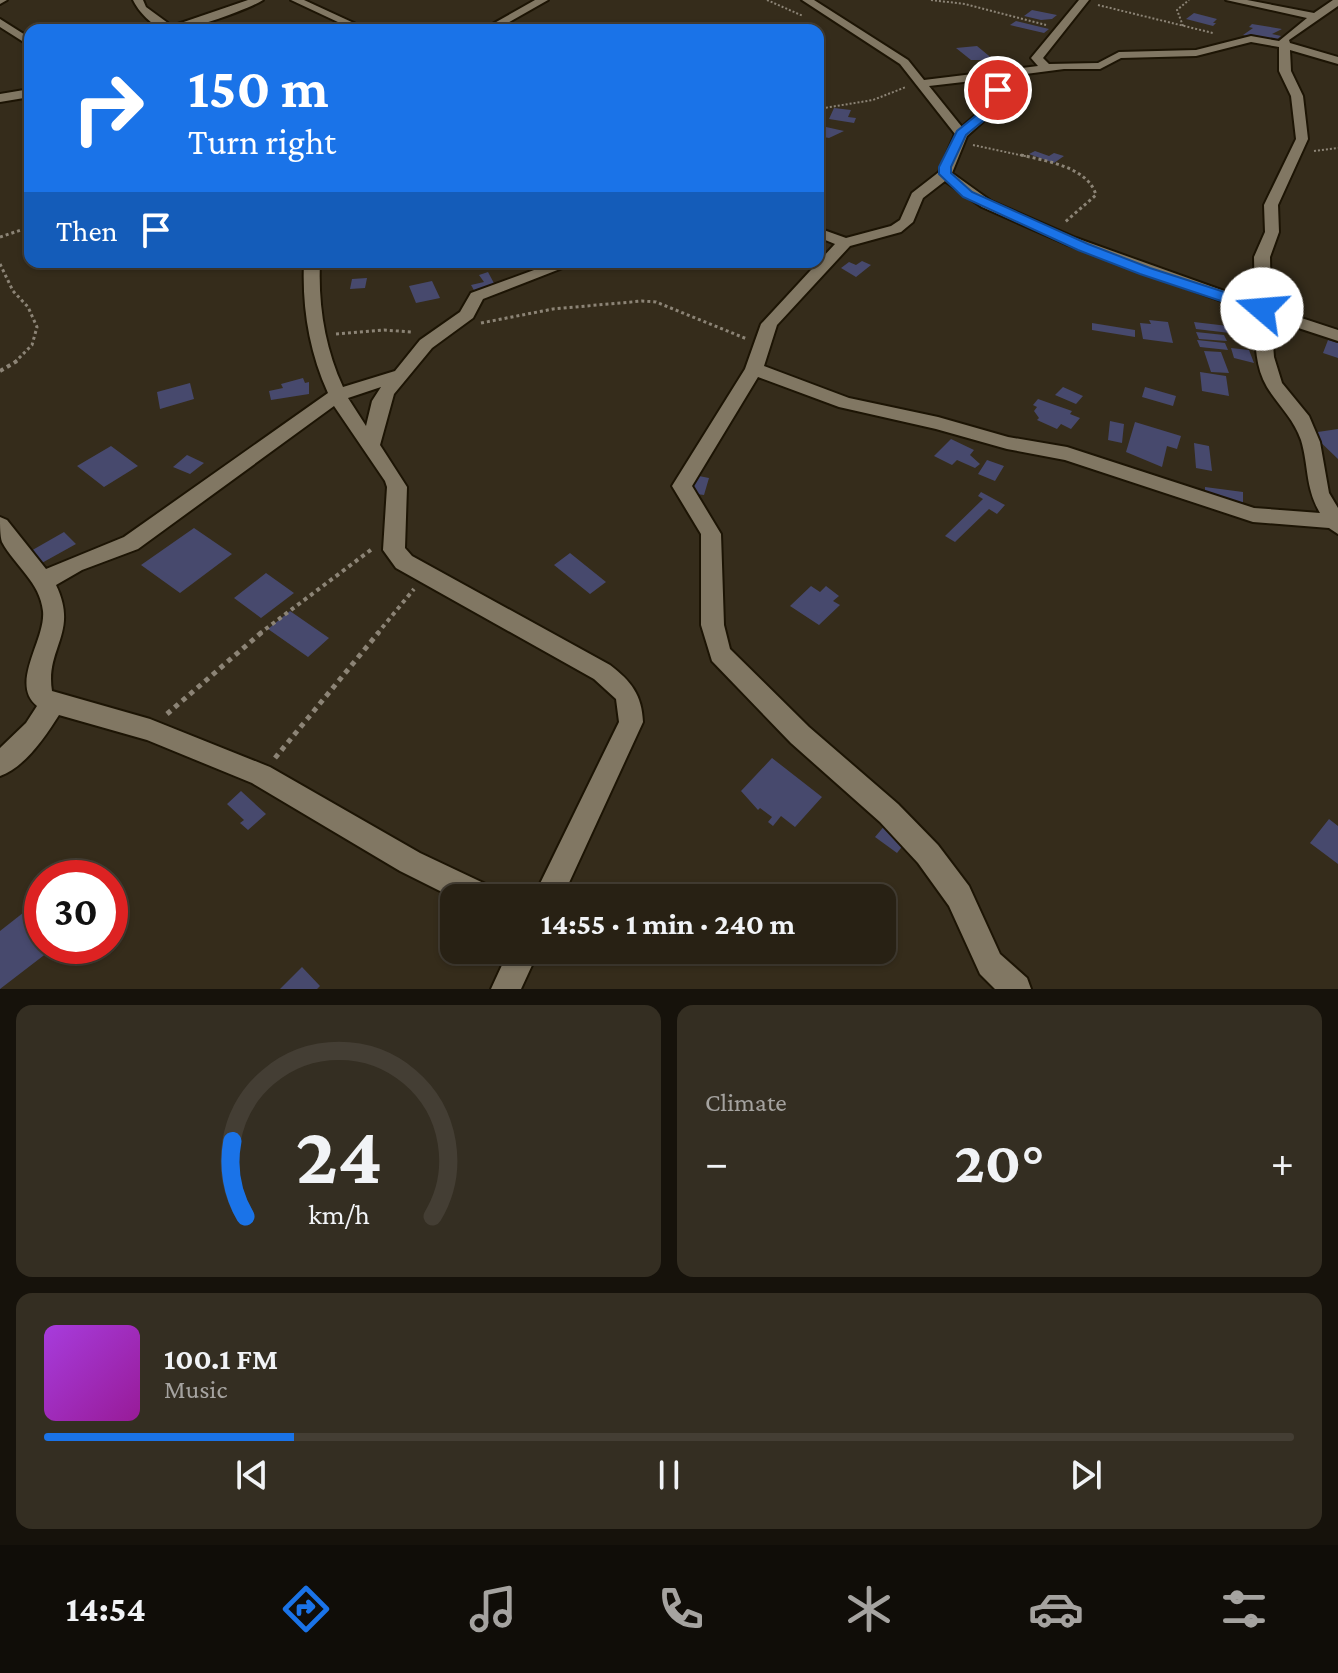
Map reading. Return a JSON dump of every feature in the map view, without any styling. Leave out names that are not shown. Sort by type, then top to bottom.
[{"type":"street","points":[[138,0],[142,9],[163,24]]},
{"type":"street","points":[[188,24],[258,0]]},
{"type":"street","points":[[296,0],[350,24]]},
{"type":"street","points":[[498,24],[543,0]]},
{"type":"street","points":[[807,0],[904,62],[953,120],[960,137]]},
{"type":"street","points":[[1047,69],[1037,58],[1084,0]]},
{"type":"street","points":[[1231,0],[1314,16]]},
{"type":"street","points":[[1335,524],[1319,493],[1311,442],[1302,420],[1274,384],[1265,357],[1262,257],[1272,232],[1271,205],[1302,139],[1297,96],[1285,71],[1283,45],[1288,35],[1338,1]]},
{"type":"street","points":[[0,22],[24,39]]},
{"type":"street","points":[[920,83],[1100,66],[1119,55],[1196,53],[1251,39],[1338,61]]},
{"type":"street","points":[[824,265],[845,243],[896,229],[906,222],[917,196],[945,174],[960,137],[992,107],[1005,75]]},
{"type":"street","points":[[0,98],[24,94]]},
{"type":"street","points":[[945,174],[967,194],[1052,234],[1145,271],[1338,336]]},
{"type":"street","points":[[824,234],[845,243]]},
{"type":"street","points":[[312,268],[318,336],[337,395],[397,487],[394,550],[404,562],[425,576],[602,672],[624,689],[631,701],[631,722],[554,884]]},
{"type":"street","points":[[370,446],[381,401],[426,344],[467,315],[481,293],[553,268]]},
{"type":"street","points":[[822,268],[769,324],[754,369],[682,486],[711,532],[713,640],[730,667],[836,769],[889,813],[928,854],[959,896],[990,964],[1016,989]]},
{"type":"street","points":[[754,369],[845,403],[925,420],[1007,443],[1067,454],[1253,515],[1335,524]]},
{"type":"street","points":[[42,583],[69,565],[113,552],[131,543],[337,395],[402,374]]},
{"type":"street","points":[[0,525],[52,601],[55,622],[39,669],[38,686],[42,697],[53,703],[150,730],[261,775],[410,862],[455,884]]},
{"type":"street","points":[[0,765],[35,731],[53,703]]},
{"type":"street","points":[[506,989],[518,964]]},
{"type":"path","points":[[931,0],[965,4],[1061,29]]},
{"type":"path","points":[[1084,0],[1184,27],[1251,39]]},
{"type":"path","points":[[1184,27],[1176,14],[1189,0]]},
{"type":"path","points":[[824,108],[873,100],[920,83]]},
{"type":"path","points":[[960,137],[1087,179],[1095,188],[1096,195],[1052,234]]},
{"type":"path","points":[[1,236],[24,229]]},
{"type":"path","points":[[0,264],[17,298],[27,306],[37,323],[31,351],[21,361],[0,371]]},
{"type":"path","points":[[318,336],[384,330],[443,333],[553,309],[642,301],[656,302],[760,344]]},
{"type":"path","points":[[150,730],[286,611],[393,534]]},
{"type":"path","points":[[261,775],[425,576]]},
{"type":"building","points":[[1032,10],[1057,15],[1041,20],[1024,16]]},
{"type":"building","points":[[1194,13],[1217,19],[1213,23],[1216,23],[1213,26],[1186,19]]},
{"type":"building","points":[[1016,21],[1049,29],[1044,33],[1010,25]]},
{"type":"building","points":[[1252,24],[1282,29],[1272,34],[1281,36],[1275,41],[1243,35],[1253,28],[1249,27]]},
{"type":"building","points":[[977,46],[994,60],[971,60],[956,48]]},
{"type":"building","points":[[834,108],[851,110],[848,117],[856,118],[854,123],[829,119]]},
{"type":"building","points":[[826,127],[844,131],[829,138],[824,137]]},
{"type":"building","points":[[1035,151],[1049,156],[1054,153],[1064,156],[1054,163],[1029,154]]},
{"type":"building","points":[[862,261],[871,265],[856,277],[841,268],[849,262],[856,265]]},
{"type":"building","points":[[488,272],[496,287],[475,292],[471,285],[484,282],[479,275]]},
{"type":"building","points":[[367,278],[365,288],[350,289],[352,279]]},
{"type":"building","points":[[432,281],[440,298],[416,303],[409,286]]},
{"type":"building","points":[[1149,320],[1168,322],[1173,343],[1143,339],[1140,323],[1151,324]]},
{"type":"building","points":[[1194,322],[1228,326],[1230,333],[1196,329]]},
{"type":"building","points":[[1092,323],[1135,330],[1135,337],[1092,330]]},
{"type":"building","points":[[1196,332],[1224,335],[1227,341],[1199,339]]},
{"type":"building","points":[[1197,340],[1225,343],[1228,350],[1200,347]]},
{"type":"building","points":[[1328,340],[1338,343],[1338,358],[1323,353]]},
{"type":"building","points":[[1231,348],[1249,350],[1254,363],[1234,358]]},
{"type":"building","points":[[1204,351],[1221,352],[1229,373],[1211,372]]},
{"type":"building","points":[[1200,372],[1226,376],[1229,396],[1202,391]]},
{"type":"building","points":[[303,378],[305,383],[309,382],[309,394],[271,400],[269,391]]},
{"type":"building","points":[[190,383],[194,399],[160,409],[157,392]]},
{"type":"building","points":[[1063,387],[1083,396],[1076,404],[1055,395]]},
{"type":"building","points":[[1145,387],[1176,396],[1173,406],[1142,397]]},
{"type":"building","points":[[1038,399],[1072,411],[1070,414],[1080,418],[1071,429],[1061,424],[1057,429],[1037,420],[1039,418],[1034,411],[1037,407],[1033,405]]},
{"type":"building","points":[[1110,421],[1124,424],[1122,443],[1108,440]]},
{"type":"building","points":[[1135,422],[1181,436],[1177,449],[1167,446],[1162,467],[1126,452]]},
{"type":"building","points":[[1338,429],[1338,459],[1311,433]]},
{"type":"building","points":[[951,439],[974,450],[970,455],[980,464],[975,468],[957,460],[952,465],[934,456]]},
{"type":"building","points":[[1194,443],[1209,446],[1212,471],[1196,468]]},
{"type":"building","points":[[111,446],[138,466],[104,487],[77,466]]},
{"type":"building","points":[[187,455],[204,463],[190,474],[173,467]]},
{"type":"building","points":[[987,460],[1004,466],[995,481],[978,474]]},
{"type":"building","points":[[694,475],[709,478],[704,495],[689,493]]},
{"type":"building","points":[[1205,487],[1243,492],[1243,505],[1205,495]]},
{"type":"building","points":[[981,492],[1005,505],[997,514],[989,509],[955,542],[945,536],[983,499],[978,496]]},
{"type":"building","points":[[194,528],[232,554],[180,593],[141,565]]},
{"type":"building","points":[[64,532],[76,544],[40,564],[29,552]]},
{"type":"building","points":[[570,553],[606,582],[590,594],[554,565]]},
{"type":"building","points":[[266,573],[294,593],[261,618],[234,598]]},
{"type":"building","points":[[811,586],[820,592],[826,586],[839,596],[833,601],[840,605],[819,625],[790,606]]},
{"type":"building","points":[[290,611],[329,638],[308,657],[268,629]]},
{"type":"building","points":[[772,758],[822,797],[795,827],[781,816],[773,826],[768,822],[772,817],[760,808],[758,810],[741,791]]},
{"type":"building","points":[[241,791],[266,814],[248,830],[240,823],[244,820],[227,804]]},
{"type":"building","points":[[1329,819],[1338,826],[1338,864],[1310,843]]},
{"type":"building","points":[[886,824],[908,839],[897,853],[875,837]]},
{"type":"building","points":[[24,912],[24,964],[33,964],[0,989],[0,931]]},
{"type":"building","points":[[302,967],[320,986],[317,989],[280,989]]},
{"type":"route","points":[[998,90],[992,107],[961,134],[945,167],[945,174],[956,185],[967,194],[1083,247],[1262,309]]}]
